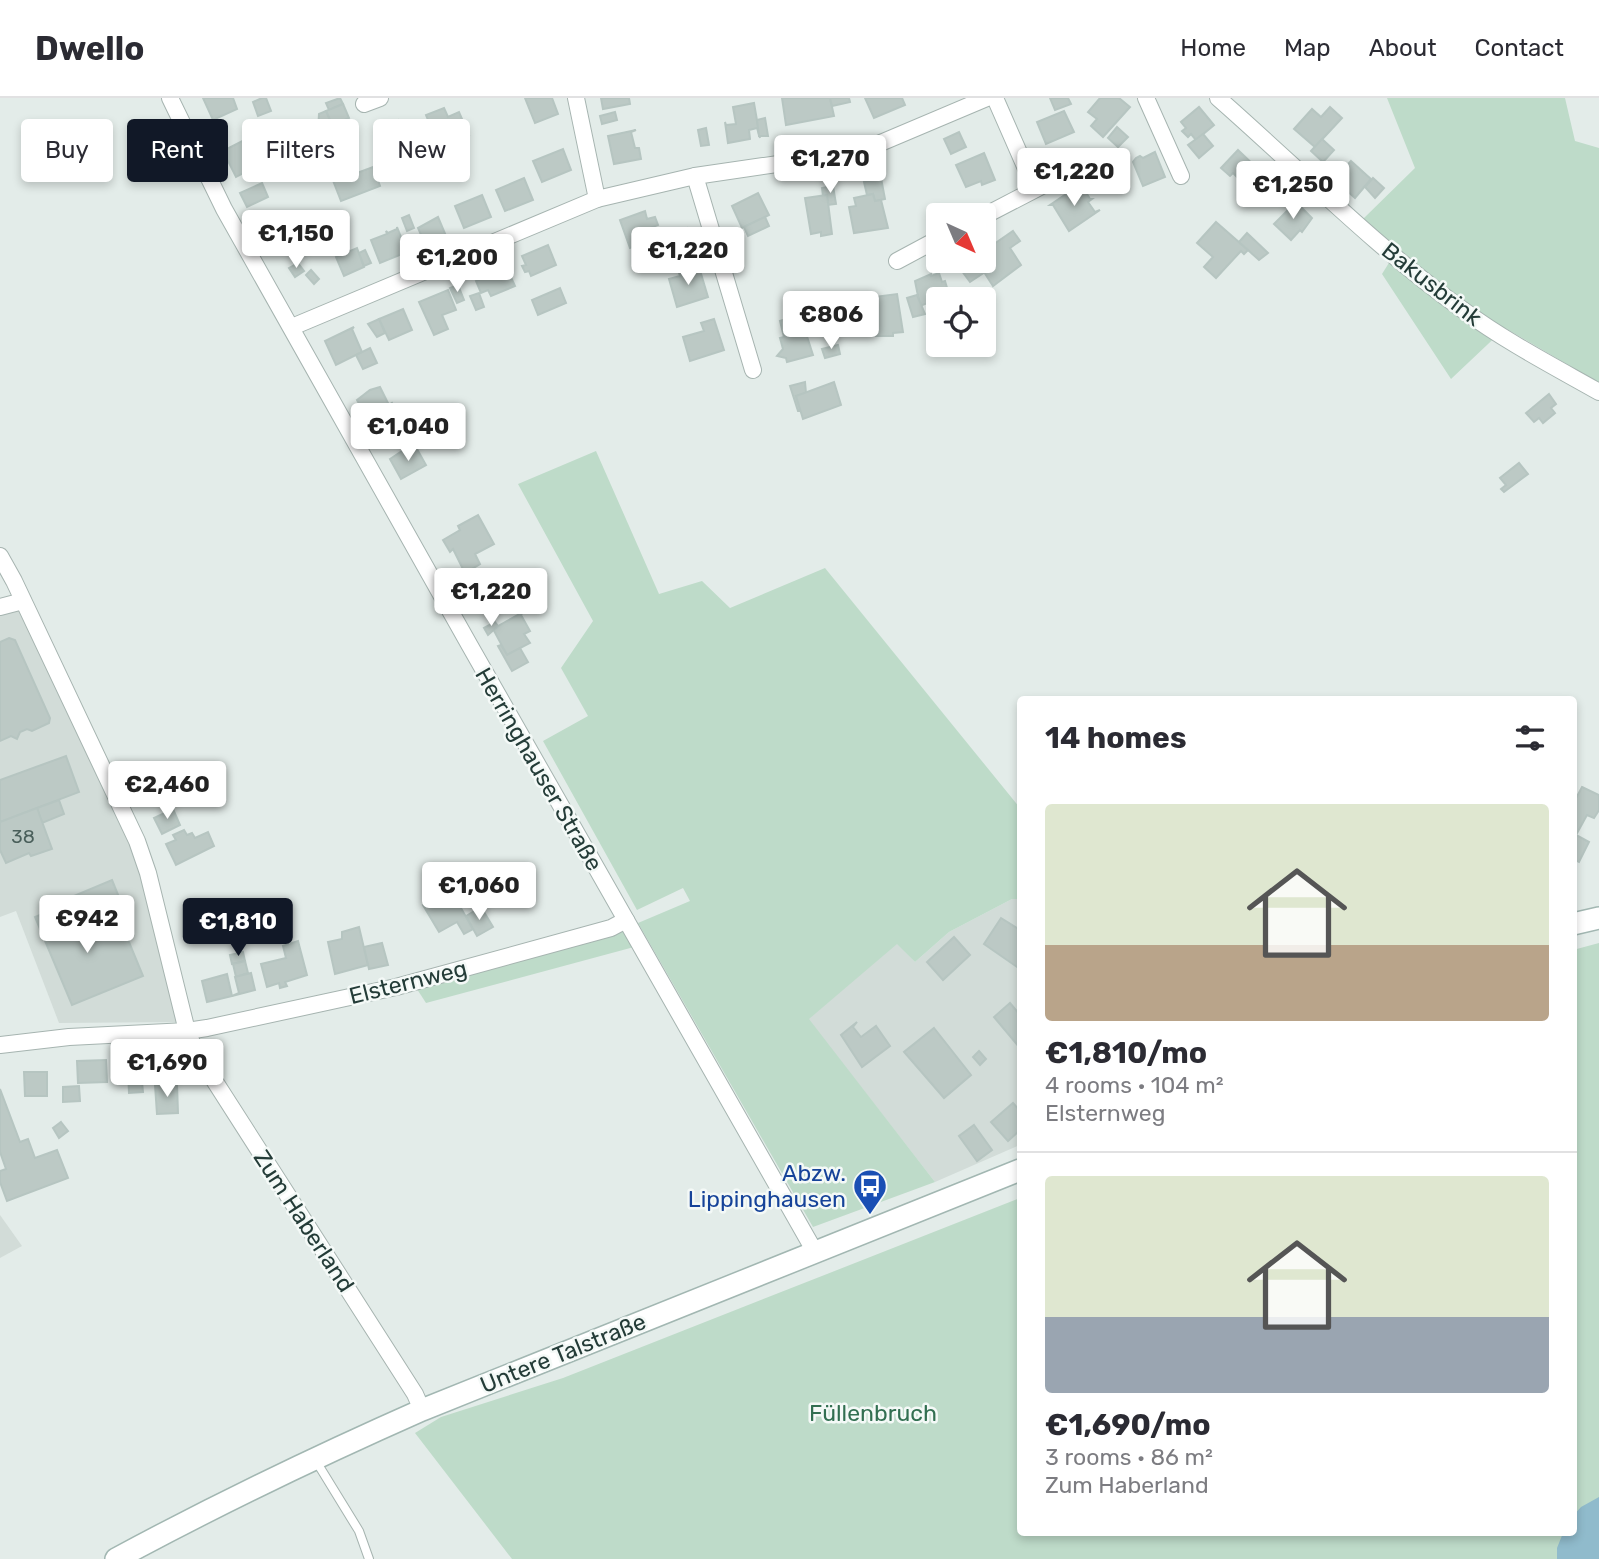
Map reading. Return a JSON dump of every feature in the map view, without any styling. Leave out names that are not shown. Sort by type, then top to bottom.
[{"type":"street","name":"Herringhauser Straße","points":[[170,98],[224,209],[815,1252]]},
{"type":"street","points":[[364,104],[380,98]]},
{"type":"street","points":[[576,98],[597,200]]},
{"type":"street","points":[[292,327],[597,200],[695,176],[846,154],[871,147],[987,98]]},
{"type":"street","points":[[995,98],[1035,189]]},
{"type":"street","points":[[1146,98],[1181,176]]},
{"type":"street","name":"Bakusbrink","points":[[1218,98],[1408,268],[1464,311],[1508,340],[1599,392]]},
{"type":"street","points":[[996,210],[1063,175]]},
{"type":"street","points":[[695,176],[753,370]]},
{"type":"street","points":[[897,261],[926,245]]},
{"type":"street","name":"Zum Haberland","points":[[0,556],[137,841],[148,873],[187,1031],[196,1052],[415,1394],[422,1410]]},
{"type":"street","points":[[0,607],[23,601]]},
{"type":"street","points":[[1577,923],[1599,918]]},
{"type":"street","name":"Elsternweg","points":[[187,1031],[396,987],[611,928],[626,920]]},
{"type":"street","points":[[0,1045],[95,1035],[187,1031]]},
{"type":"street","name":"Untere Talstraße","points":[[116,1559],[314,1459],[422,1410],[1017,1171]]},
{"type":"lane","points":[[314,1459],[359,1531],[369,1559]]},
{"type":"shaded area","points":[[19,610],[138,862],[178,1022],[59,1023],[16,911],[0,917],[0,614]]},
{"type":"shaded area","points":[[1012,899],[1017,899],[1017,1146],[935,1182],[808,1019],[897,943],[915,962],[949,932]]},
{"type":"shaded area","points":[[0,1215],[22,1246],[0,1258]]},
{"type":"green space","points":[[1387,98],[1565,98],[1575,141],[1599,148],[1599,383],[1505,328],[1451,379],[1382,274],[1397,250],[1363,219],[1415,168]]},
{"type":"green space","points":[[596,451],[659,594],[702,581],[730,608],[825,568],[1017,804],[1017,899],[1012,899],[949,932],[915,962],[897,944],[809,1019],[935,1182],[813,1227],[638,923],[690,901],[683,888],[637,910],[543,741],[588,716],[561,668],[593,621],[518,484]]},
{"type":"green space","points":[[621,930],[627,934],[634,947],[426,1003],[415,986]]},
{"type":"green space","name":"Füllenbruch","points":[[1599,943],[1599,1559],[512,1559],[415,1433],[441,1417],[563,1378],[1017,1199],[1017,1536],[1577,1536],[1577,949]]},
{"type":"water","points":[[1599,1497],[1599,1559],[1557,1559],[1557,1548],[1562,1536],[1577,1536],[1577,1512]]},
{"type":"building","points":[[203,98],[233,98],[237,109],[213,119]]},
{"type":"building","points":[[266,98],[271,111],[258,116],[253,102]]},
{"type":"building","points":[[340,98],[343,104],[329,110],[326,103]]},
{"type":"building","points":[[525,98],[552,98],[558,114],[535,123]]},
{"type":"building","points":[[601,98],[629,98],[630,104],[603,109]]},
{"type":"building","points":[[782,98],[830,98],[834,116],[786,125]]},
{"type":"building","points":[[830,98],[849,98],[850,102],[832,106]]},
{"type":"building","points":[[865,98],[902,98],[905,105],[874,118]]},
{"type":"building","points":[[1050,98],[1068,98],[1071,104],[1055,110]]},
{"type":"building","points":[[1100,98],[1119,98],[1130,107],[1103,137],[1091,126],[1097,119],[1088,112]]},
{"type":"building","points":[[754,103],[760,138],[757,128],[749,130],[750,139],[728,143],[725,122],[726,125],[736,124],[733,107]]},
{"type":"building","points":[[343,104],[349,118],[329,119],[326,111]]},
{"type":"building","points":[[1199,107],[1214,125],[1196,140],[1191,134],[1188,137],[1182,131],[1186,128],[1181,122]]},
{"type":"building","points":[[1330,107],[1342,118],[1315,147],[1294,129],[1312,109],[1321,117]]},
{"type":"building","points":[[444,108],[448,117],[459,112],[462,119],[428,119],[426,115]]},
{"type":"building","points":[[326,111],[329,119],[319,119],[319,114]]},
{"type":"building","points":[[1064,111],[1074,132],[1046,144],[1037,122]]},
{"type":"building","points":[[615,112],[617,120],[602,124],[600,116]]},
{"type":"building","points":[[765,118],[768,136],[759,136],[757,120]]},
{"type":"building","points":[[1117,127],[1128,137],[1118,147],[1108,138]]},
{"type":"building","points":[[706,128],[709,145],[701,146],[698,130]]},
{"type":"building","points":[[636,130],[631,132],[641,159],[614,164],[608,136]]},
{"type":"building","points":[[959,132],[966,147],[951,154],[944,139]]},
{"type":"building","points":[[1203,134],[1213,146],[1199,158],[1188,145]]},
{"type":"building","points":[[1322,139],[1334,150],[1323,162],[1311,151]]},
{"type":"building","points":[[242,141],[242,174],[236,177],[228,161],[228,148]]},
{"type":"building","points":[[563,149],[571,170],[542,182],[533,161]]},
{"type":"building","points":[[1238,150],[1259,170],[1245,185],[1233,173],[1230,176],[1221,168]]},
{"type":"building","points":[[1155,152],[1165,177],[1143,186],[1133,162],[1140,156],[1143,158]]},
{"type":"building","points":[[984,153],[995,180],[982,185],[981,181],[966,187],[956,165]]},
{"type":"building","points":[[1091,155],[1098,168],[1080,179],[1072,165]]},
{"type":"building","points":[[1351,161],[1371,179],[1355,198],[1334,179]]},
{"type":"building","points":[[373,167],[373,182],[379,182],[380,186],[341,201],[334,182],[359,182],[359,172]]},
{"type":"building","points":[[1268,176],[1274,183],[1264,194],[1257,188]]},
{"type":"building","points":[[524,178],[533,200],[505,211],[496,190]]},
{"type":"building","points":[[881,178],[885,199],[875,201],[873,194],[867,195],[864,182]]},
{"type":"building","points":[[1373,178],[1384,188],[1375,198],[1365,187]]},
{"type":"building","points":[[262,183],[268,197],[247,207],[240,193]]},
{"type":"building","points":[[1274,183],[1281,188],[1270,200],[1264,194]]},
{"type":"building","points":[[1081,184],[1092,199],[1088,202],[1095,212],[1100,210],[1069,231],[1053,205],[1050,205]]},
{"type":"building","points":[[833,186],[836,204],[828,205],[827,195],[823,196],[822,188]]},
{"type":"building","points":[[758,193],[769,215],[742,228],[732,206]]},
{"type":"building","points":[[873,194],[875,201],[881,200],[888,228],[854,233],[849,207],[856,206],[854,198]]},
{"type":"building","points":[[482,195],[491,217],[464,228],[455,206]]},
{"type":"building","points":[[827,195],[832,234],[811,234],[805,198]]},
{"type":"building","points":[[1296,202],[1312,218],[1302,232],[1300,230],[1291,240],[1274,224]]},
{"type":"building","points":[[645,211],[647,219],[655,217],[658,225],[650,228],[654,239],[630,248],[620,220]]},
{"type":"building","points":[[409,215],[414,228],[407,231],[402,218]]},
{"type":"building","points":[[438,217],[446,236],[425,244],[418,228]]},
{"type":"building","points":[[765,217],[769,226],[748,236],[744,227]]},
{"type":"building","points":[[322,219],[330,229],[321,236],[313,225]]},
{"type":"building","points":[[288,221],[299,242],[278,253],[266,233],[273,226]]},
{"type":"building","points":[[1216,222],[1248,250],[1244,254],[1241,251],[1216,278],[1204,267],[1213,257],[1197,243]]},
{"type":"building","points":[[397,227],[407,252],[380,263],[371,240]]},
{"type":"building","points":[[687,228],[692,244],[677,249],[673,233]]},
{"type":"building","points":[[1013,231],[1020,241],[1010,248],[1021,265],[993,286],[985,273],[996,273],[996,243]]},
{"type":"building","points":[[1247,233],[1268,253],[1259,260],[1239,242]]},
{"type":"building","points":[[548,245],[556,265],[531,276],[529,271],[525,272],[522,266],[526,265],[522,256]]},
{"type":"building","points":[[357,248],[364,267],[344,276],[336,257]]},
{"type":"building","points":[[365,250],[371,263],[364,266],[359,253]]},
{"type":"building","points":[[298,263],[304,271],[295,277],[289,268]]},
{"type":"building","points":[[501,265],[506,277],[510,275],[515,286],[491,296],[488,290],[481,293],[476,281],[483,278],[481,273]]},
{"type":"building","points":[[699,267],[708,297],[677,307],[669,279]]},
{"type":"building","points":[[311,270],[319,279],[314,284],[306,275]]},
{"type":"building","points":[[939,273],[947,287],[926,287],[926,304],[920,306],[915,281]]},
{"type":"building","points":[[963,273],[984,273],[970,282]]},
{"type":"building","points":[[458,285],[464,300],[457,303],[450,288]]},
{"type":"building","points":[[560,288],[566,303],[538,315],[532,300]]},
{"type":"building","points":[[448,290],[456,310],[442,315],[448,329],[434,335],[419,302]]},
{"type":"building","points":[[479,293],[484,307],[476,310],[470,296]]},
{"type":"building","points":[[897,294],[903,332],[893,333],[893,336],[872,336],[866,298]]},
{"type":"building","points":[[917,295],[925,314],[913,317],[907,298]]},
{"type":"building","points":[[814,308],[818,324],[804,327],[813,355],[787,362],[786,358],[777,356],[783,349],[780,338],[784,337],[780,321],[789,318],[788,315]]},
{"type":"building","points":[[403,309],[412,330],[389,340],[379,319]]},
{"type":"building","points":[[379,319],[385,333],[377,337],[368,324]]},
{"type":"building","points":[[714,319],[724,350],[690,361],[683,337],[704,331],[701,323]]},
{"type":"building","points":[[354,327],[352,329],[362,352],[336,365],[325,341]]},
{"type":"building","points":[[838,345],[840,354],[825,358],[822,349]]},
{"type":"building","points":[[370,348],[377,363],[363,369],[356,355]]},
{"type":"building","points":[[805,382],[806,393],[796,396],[801,411],[798,411],[790,386]]},
{"type":"building","points":[[834,382],[841,405],[803,419],[796,396]]},
{"type":"building","points":[[380,387],[389,405],[367,418],[357,400],[370,390]]},
{"type":"building","points":[[1549,394],[1556,404],[1551,408],[1555,413],[1543,423],[1539,418],[1534,422],[1526,413]]},
{"type":"building","points":[[392,403],[399,414],[387,423],[380,411]]},
{"type":"building","points":[[405,449],[409,453],[417,449],[426,465],[401,479],[390,459]]},
{"type":"building","points":[[1519,463],[1528,474],[1504,492],[1501,489],[1506,485],[1500,478]]},
{"type":"building","points":[[478,515],[494,544],[475,554],[480,564],[465,573],[453,549],[450,552],[443,540],[460,530],[458,526]]},
{"type":"building","points":[[485,570],[490,579],[473,588],[469,581],[465,581]]},
{"type":"building","points":[[502,572],[508,583],[514,580],[522,595],[499,608],[499,603],[485,611],[473,588]]},
{"type":"building","points":[[523,612],[521,615],[530,631],[524,634],[530,643],[507,655],[493,629]]},
{"type":"building","points":[[495,622],[498,626],[488,635],[484,628]]},
{"type":"building","points":[[9,638],[15,640],[50,718],[49,723],[32,731],[27,729],[20,732],[17,739],[11,736],[0,741],[0,642]]},
{"type":"building","points":[[501,645],[507,655],[520,648],[528,662],[512,671],[498,646]]},
{"type":"building","points":[[66,756],[79,792],[0,822],[0,780]]},
{"type":"building","points":[[1582,787],[1599,795],[1599,810],[1594,818],[1587,815],[1577,833],[1577,796]]},
{"type":"building","points":[[59,800],[64,814],[42,823],[37,808]]},
{"type":"building","points":[[37,808],[52,849],[31,856],[29,853],[6,863],[0,850],[0,822]]},
{"type":"building","points":[[173,809],[180,825],[162,834],[154,818]]},
{"type":"building","points":[[184,830],[187,835],[192,833],[195,838],[208,832],[214,846],[176,865],[166,844],[176,840],[173,835]]},
{"type":"building","points":[[1577,836],[1589,842],[1579,862],[1577,861]]},
{"type":"building","points":[[112,880],[129,922],[87,940],[69,898]]},
{"type":"building","points":[[450,889],[473,929],[464,934],[457,922],[439,932],[423,905]]},
{"type":"building","points":[[71,902],[87,940],[122,925],[143,976],[72,1005],[35,917]]},
{"type":"building","points":[[481,907],[493,927],[477,936],[466,916]]},
{"type":"building","points":[[1001,918],[1017,928],[1017,967],[984,944]]},
{"type":"building","points":[[359,927],[368,965],[335,974],[328,942],[342,939],[342,932]]},
{"type":"building","points":[[954,937],[970,955],[943,980],[927,962]]},
{"type":"building","points":[[298,941],[307,975],[285,982],[287,986],[280,988],[279,983],[267,987],[261,964],[286,958],[283,946]]},
{"type":"building","points":[[382,943],[388,965],[369,969],[364,947]]},
{"type":"building","points":[[243,952],[245,961],[232,964],[230,955]]},
{"type":"building","points":[[245,961],[248,973],[236,977],[233,964]]},
{"type":"building","points":[[251,973],[255,990],[232,996],[239,993],[235,977]]},
{"type":"building","points":[[227,974],[232,996],[207,1002],[202,981]]},
{"type":"building","points":[[1010,1003],[1017,1011],[1017,1044],[994,1017]]},
{"type":"building","points":[[857,1022],[853,1027],[861,1037],[876,1026],[890,1046],[862,1067],[841,1035]]},
{"type":"building","points":[[934,1028],[971,1075],[944,1098],[904,1052]]},
{"type":"building","points":[[979,1051],[986,1059],[980,1065],[973,1057]]},
{"type":"building","points":[[164,1059],[165,1081],[142,1082],[143,1092],[129,1093],[128,1070],[133,1070],[132,1061]]},
{"type":"building","points":[[106,1060],[107,1082],[78,1083],[77,1061]]},
{"type":"building","points":[[24,1072],[47,1072],[47,1096],[25,1096]]},
{"type":"building","points":[[177,1084],[178,1113],[157,1114],[155,1085]]},
{"type":"building","points":[[79,1086],[80,1101],[63,1102],[63,1087]]},
{"type":"building","points":[[0,1089],[20,1142],[28,1139],[35,1158],[57,1150],[68,1178],[7,1201],[0,1182],[0,1171],[6,1169],[0,1152]]},
{"type":"building","points":[[1013,1103],[1017,1108],[1017,1133],[1008,1141],[991,1122]]},
{"type":"building","points":[[61,1122],[68,1131],[59,1138],[53,1128]]},
{"type":"building","points":[[974,1125],[992,1150],[977,1161],[959,1136]]},
{"type":"place","name":"Abzw. Lippinghausen","points":[[870,1216]]}]
